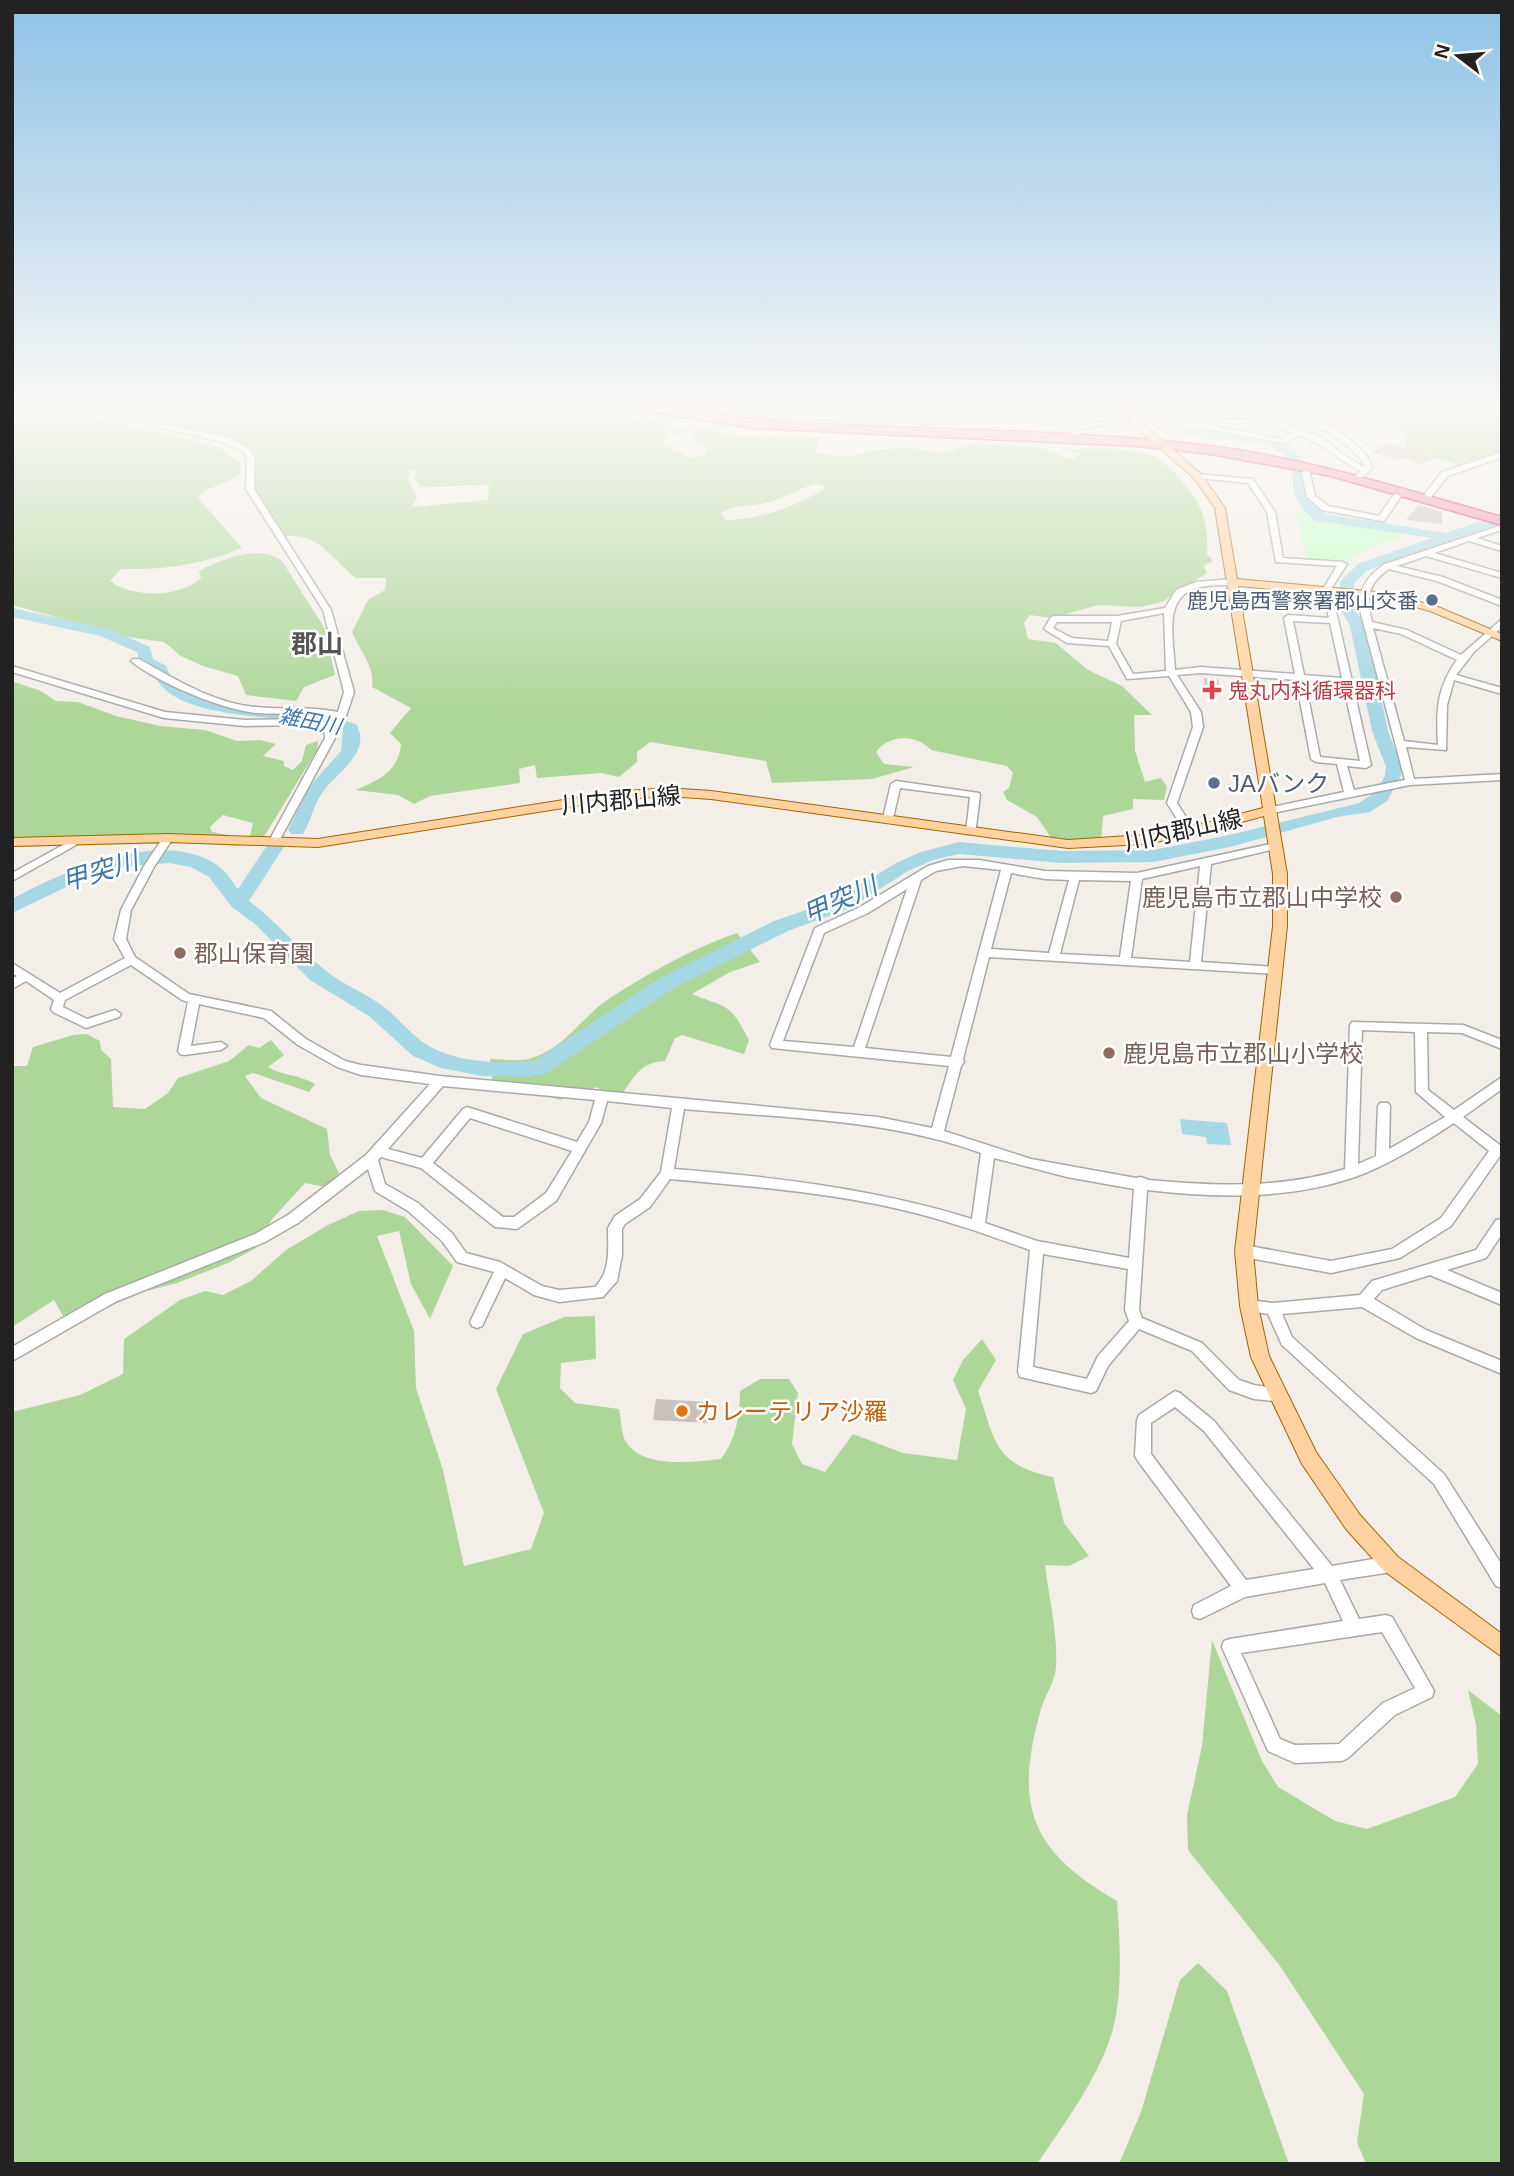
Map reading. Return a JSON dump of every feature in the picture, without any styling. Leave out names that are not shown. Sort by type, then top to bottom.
[{"type":"highway","points":[[1464,511],[1502,524]]},
{"type":"main road","points":[[1220,511],[1275,844],[1280,895],[1244,1251],[1249,1306],[1260,1357],[1276,1394],[1328,1488],[1353,1522],[1391,1564],[1502,1647]]},
{"type":"main road","points":[[1233,582],[1361,592],[1413,602],[1502,638]]},
{"type":"main road","name":"川内郡山線","points":[[12,842],[318,843],[614,796],[667,792],[711,795],[1068,844],[1110,845],[1191,833],[1268,811]]},
{"type":"street","points":[[264,511],[327,610],[349,692],[341,716],[329,726]]},
{"type":"street","points":[[1270,511],[1279,560],[1343,564],[1329,589],[1333,621],[1366,765],[1315,759],[1288,618],[1333,621]]},
{"type":"street","points":[[1338,511],[1381,519],[1387,511]]},
{"type":"street","points":[[1410,782],[1361,592],[1368,582],[1388,566],[1502,524]]},
{"type":"street","points":[[1468,538],[1502,549]]},
{"type":"street","points":[[1425,553],[1502,576]]},
{"type":"street","points":[[1388,566],[1440,579],[1502,603]]},
{"type":"street","points":[[1191,833],[1172,803],[1198,727],[1196,712],[1171,672],[1168,610],[1179,592],[1196,585],[1233,582]]},
{"type":"street","points":[[1112,644],[1070,641],[1048,629],[1054,618],[1117,619],[1168,610]]},
{"type":"street","points":[[1117,619],[1112,644],[1130,677],[1201,670],[1348,681]]},
{"type":"street","points":[[1400,744],[1443,748],[1440,716],[1449,676],[1461,658],[1502,622]]},
{"type":"street","points":[[1368,624],[1404,632],[1461,658]]},
{"type":"street","points":[[136,661],[172,678],[187,690],[240,708],[318,710],[341,716]]},
{"type":"street","points":[[12,669],[164,715],[245,723],[315,722],[329,726]]},
{"type":"street","points":[[1449,676],[1502,691]]},
{"type":"street","points":[[274,841],[330,738],[329,726]]},
{"type":"street","points":[[1341,762],[1350,795]]},
{"type":"street","points":[[1268,811],[1410,782],[1502,777]]},
{"type":"street","points":[[888,818],[896,784],[975,795],[971,832]]},
{"type":"street","points":[[167,842],[149,866],[136,890],[122,927],[120,939],[131,960],[178,993],[194,1000],[267,1014],[302,1042],[341,1064],[361,1070],[440,1081],[878,1122],[937,1134],[1057,1170],[1141,1182],[1251,1191],[1305,1185],[1351,1173],[1454,1115],[1502,1082]]},
{"type":"street","points":[[12,878],[72,843]]},
{"type":"street","points":[[958,1062],[776,1045],[819,931],[864,910],[945,863],[966,861],[1075,877],[1137,877],[1275,844]]},
{"type":"street","points":[[1195,966],[1206,862]]},
{"type":"street","points":[[12,866],[23,872]]},
{"type":"street","points":[[937,1134],[1007,867]]},
{"type":"street","points":[[1054,956],[1075,877]]},
{"type":"street","points":[[1125,961],[1137,877]]},
{"type":"street","points":[[858,1052],[916,878]]},
{"type":"street","points":[[986,953],[1274,971]]},
{"type":"street","points":[[116,1014],[86,1024],[57,1009],[60,998],[131,960]]},
{"type":"street","points":[[12,967],[60,998]]},
{"type":"street","points":[[12,985],[25,976]]},
{"type":"street","points":[[194,1000],[184,1051],[221,1046]]},
{"type":"street","points":[[1351,1173],[1356,1025],[1463,1028],[1502,1045]]},
{"type":"street","points":[[1244,1251],[1331,1267],[1395,1254],[1446,1222],[1497,1150],[1422,1092],[1421,1028]]},
{"type":"street","points":[[12,1355],[110,1298],[260,1238],[304,1211],[375,1155],[440,1081]]},
{"type":"street","points":[[375,1155],[425,1164],[500,1223],[517,1223],[551,1197],[595,1123],[601,1097]]},
{"type":"street","points":[[375,1155],[380,1187],[413,1207],[447,1237],[462,1258],[502,1270],[539,1291],[559,1296],[598,1293],[610,1281],[615,1228],[620,1220],[645,1203],[667,1174],[679,1104]]},
{"type":"street","points":[[1382,1157],[1384,1106]]},
{"type":"street","points":[[425,1164],[467,1112],[579,1148]]},
{"type":"street","points":[[978,1226],[988,1151]]},
{"type":"street","points":[[667,1174],[788,1184],[911,1205],[1037,1247],[1136,1265]]},
{"type":"street","points":[[1141,1182],[1132,1310],[1137,1322],[1198,1347],[1234,1385],[1254,1392],[1276,1394]]},
{"type":"street","points":[[1364,1301],[1377,1285],[1481,1254],[1501,1224]]},
{"type":"street","points":[[1037,1247],[1025,1372],[1091,1386],[1103,1362],[1137,1322]]},
{"type":"street","points":[[477,1322],[502,1270]]},
{"type":"street","points":[[1432,1270],[1502,1299]]},
{"type":"street","points":[[1249,1306],[1273,1309],[1364,1301],[1422,1334],[1502,1368]]},
{"type":"street","points":[[1273,1309],[1287,1341],[1439,1479],[1502,1580]]},
{"type":"street","points":[[1243,1590],[1143,1456],[1144,1420],[1175,1398],[1209,1426],[1330,1576],[1354,1626]]},
{"type":"street","points":[[1199,1611],[1243,1590],[1391,1564]]},
{"type":"street","points":[[1387,1623],[1426,1691],[1389,1709],[1342,1752],[1294,1754],[1275,1745],[1230,1647],[1354,1626],[1387,1623]]},
{"type":"green space","points":[[12,511],[209,511],[242,548],[212,559],[183,565],[121,569],[110,581],[131,591],[169,592],[192,585],[201,578],[199,571],[229,558],[252,554],[273,556],[282,561],[324,627],[335,675],[304,687],[296,701],[246,695],[238,676],[203,666],[181,656],[164,642],[129,637],[12,605]]},
{"type":"green space","points":[[267,511],[727,511],[721,513],[726,520],[738,520],[779,511],[1201,511],[1207,531],[1207,554],[1213,561],[1204,566],[1207,573],[1162,602],[1140,607],[1098,605],[1052,618],[1030,615],[1024,623],[1028,639],[1056,643],[1088,670],[1122,686],[1152,715],[1134,715],[1135,751],[1145,782],[1161,778],[1167,787],[1164,800],[1133,799],[1133,809],[1103,816],[1101,841],[1052,839],[1037,817],[1007,800],[1003,792],[1009,788],[1013,773],[1007,766],[931,750],[918,741],[903,738],[888,742],[876,752],[884,764],[914,767],[872,779],[772,783],[766,761],[650,742],[637,752],[637,762],[619,777],[601,773],[537,778],[535,765],[519,769],[520,783],[430,796],[414,804],[398,795],[356,790],[380,778],[392,768],[401,744],[390,733],[411,708],[372,687],[369,665],[352,632],[368,600],[385,590],[386,578],[356,578],[314,542],[294,536],[281,537]]},
{"type":"green space","points":[[1297,511],[1322,521],[1400,534],[1400,539],[1379,543],[1342,563],[1307,559]]},
{"type":"green space","points":[[12,681],[41,691],[56,701],[78,702],[116,716],[160,726],[205,730],[237,741],[260,740],[276,744],[263,756],[284,761],[284,766],[293,770],[302,761],[306,745],[318,741],[317,750],[265,835],[257,843],[248,845],[253,823],[223,815],[210,827],[212,832],[244,838],[240,846],[184,843],[12,847]]},
{"type":"green space","points":[[737,933],[760,962],[730,972],[692,994],[721,1005],[732,1013],[749,1040],[744,1054],[682,1035],[675,1038],[665,1061],[655,1062],[640,1070],[614,1103],[597,1087],[560,1100],[492,1079],[490,1059],[523,1060],[553,1048],[602,1004],[628,987],[689,953]]},
{"type":"green space","points":[[87,1034],[100,1041],[101,1050],[111,1059],[113,1107],[145,1109],[168,1093],[178,1078],[229,1061],[249,1045],[259,1048],[271,1040],[284,1055],[268,1067],[315,1084],[309,1092],[253,1073],[245,1076],[261,1098],[327,1129],[330,1155],[339,1173],[325,1187],[305,1183],[272,1219],[256,1248],[228,1263],[177,1283],[142,1292],[68,1325],[54,1300],[12,1327],[12,1066],[27,1066],[33,1047],[73,1035]]},
{"type":"green space","points":[[383,1210],[405,1217],[453,1266],[430,1319],[411,1284],[399,1231],[377,1236],[414,1331],[416,1388],[443,1470],[464,1566],[531,1549],[544,1513],[496,1389],[523,1334],[564,1317],[595,1316],[596,1359],[561,1363],[560,1388],[575,1403],[619,1409],[626,1442],[634,1451],[656,1460],[684,1462],[721,1459],[736,1427],[740,1391],[760,1379],[789,1379],[798,1393],[792,1444],[802,1464],[825,1472],[853,1434],[903,1453],[957,1460],[966,1409],[953,1380],[963,1360],[982,1339],[996,1360],[978,1391],[994,1438],[1008,1458],[1034,1472],[1053,1477],[1064,1523],[1089,1556],[1069,1566],[1045,1565],[1054,1629],[1056,1671],[1042,1706],[1033,1741],[1029,1771],[1030,1798],[1036,1822],[1047,1843],[1064,1863],[1117,1901],[1118,1916],[1119,1982],[1113,2029],[1091,2081],[1037,2164],[12,2164],[12,1412],[80,1395],[123,1374],[124,1339],[180,1300],[205,1291],[223,1295],[251,1281],[286,1250],[328,1225],[359,1211]]},
{"type":"green space","points":[[1212,1640],[1262,1761],[1278,1787],[1335,1821],[1367,1829],[1455,1797],[1478,1764],[1476,1725],[1468,1690],[1502,1716],[1502,2164],[1366,2164],[1357,2142],[1364,2094],[1280,1966],[1188,1850],[1187,1815],[1202,1746]]},
{"type":"green space","points":[[1198,1963],[1227,1991],[1289,2164],[1119,2164],[1141,2112],[1180,1980]]},
{"type":"water","points":[[1180,1119],[1227,1123],[1231,1145],[1207,1144],[1206,1137],[1182,1134]]},
{"type":"building","points":[[1414,511],[1442,512],[1442,524],[1406,520]]},
{"type":"building","name":"鬼丸内科循環器科","points":[[1204,678],[1218,679],[1220,695],[1206,694]]},
{"type":"building","name":"カレーテリア沙羅","points":[[656,1399],[709,1402],[708,1423],[653,1420]]},
{"type":"waterway","points":[[1310,511],[1321,518],[1441,535]]},
{"type":"waterway","name":"甲突川","points":[[239,902],[261,919],[317,975],[376,1011],[420,1051],[441,1060],[468,1066],[511,1070],[538,1068],[667,983],[781,926],[843,904],[902,867],[927,856],[959,848],[1062,857],[1153,856],[1230,841],[1336,812],[1364,808],[1381,797],[1393,776],[1394,767],[1380,731],[1358,626],[1348,610],[1347,582],[1363,567],[1502,518]]},
{"type":"waterway","name":"雑田川","points":[[12,612],[105,632],[145,650],[145,661],[160,669]]},
{"type":"waterway","name":"雑田川","points":[[163,676],[167,685],[219,708],[314,717],[350,727],[353,736],[350,751],[314,792],[297,830]]},
{"type":"waterway","name":"雑田川","points":[[239,902],[276,845]]},
{"type":"waterway","name":"甲突川","points":[[12,907],[54,885],[99,867],[122,861],[169,857],[193,861],[210,868],[239,902]]},
{"type":"place","name":"鹿児島西警察署郡山交番","points":[[1432,600]]},
{"type":"place","name":"鬼丸内科循環器科","points":[[1212,690]]},
{"type":"place","name":"JAバンク","points":[[1214,783]]},
{"type":"place","name":"鹿児島市立郡山中学校","points":[[1396,897]]},
{"type":"place","name":"郡山保育園","points":[[180,953]]},
{"type":"place","name":"鹿児島市立郡山小学校","points":[[1109,1053]]},
{"type":"place","name":"カレーテリア沙羅","points":[[682,1411]]},
{"type":"district","name":"郡山","points":[[317,644]]}]
